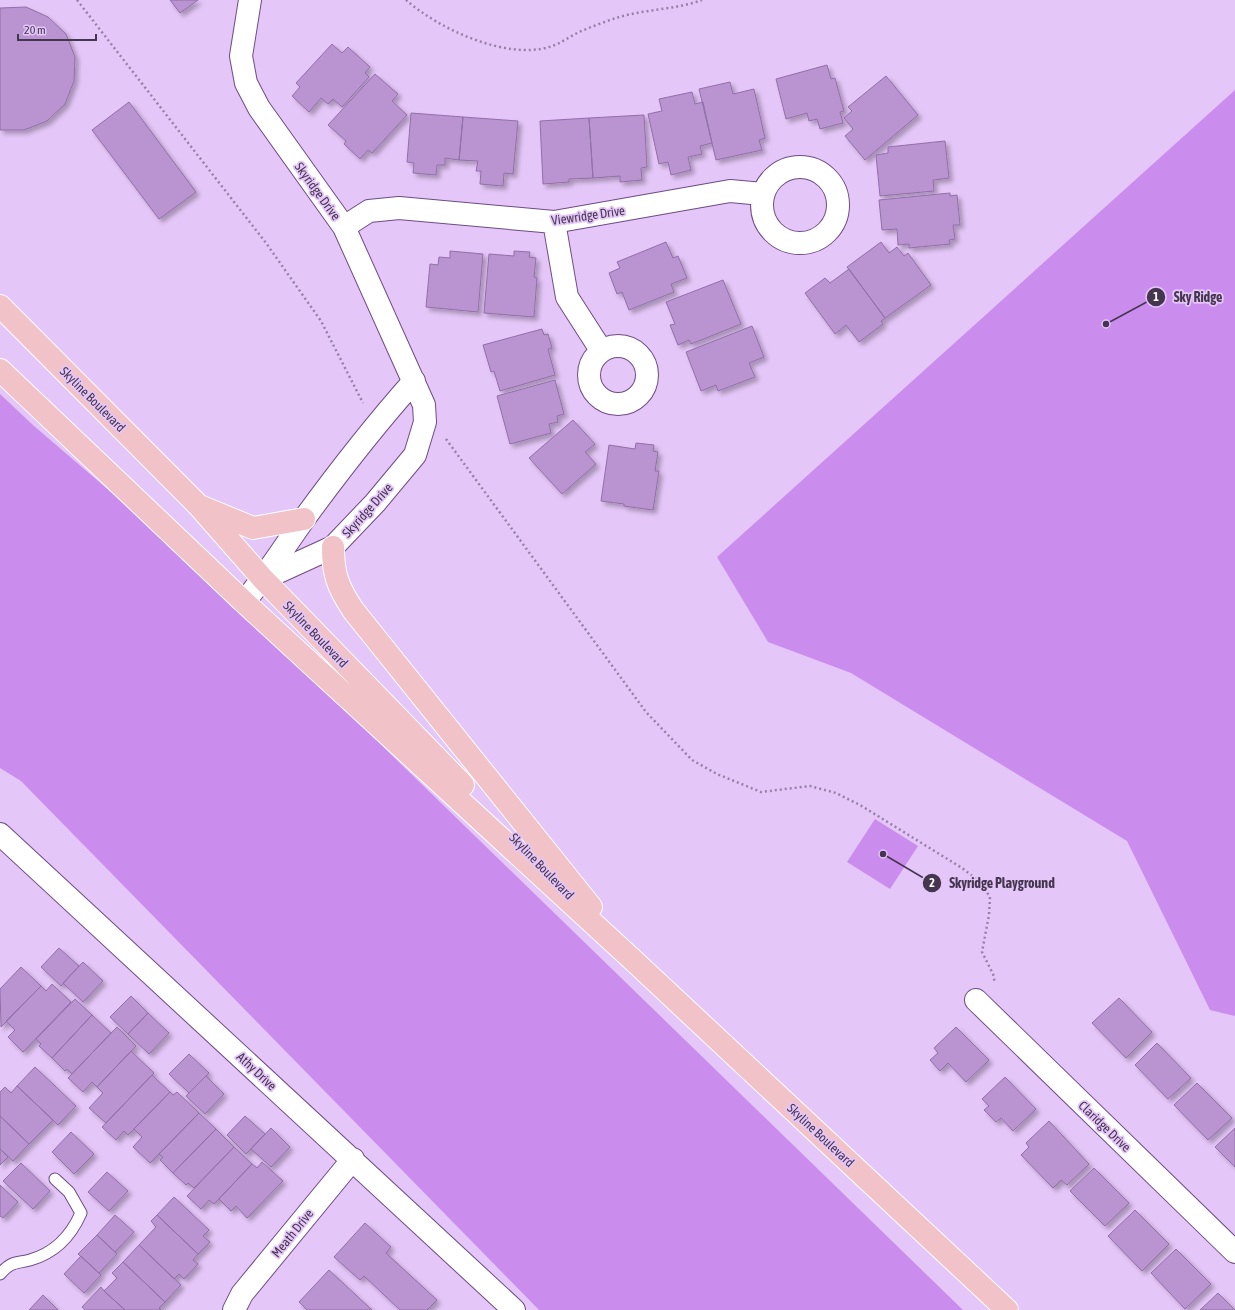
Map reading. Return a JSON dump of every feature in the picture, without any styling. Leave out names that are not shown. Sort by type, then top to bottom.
[{"type":"main road","name":"Skyline Boulevard","points":[[0,306],[199,506],[263,579],[634,961]]},
{"type":"main road","name":"Skyline Boulevard","points":[[0,370],[244,602],[634,961],[1007,1310]]},
{"type":"main road","points":[[199,506],[253,528],[304,519]]},
{"type":"main road","points":[[333,547],[333,567],[336,581],[353,610],[634,961]]},
{"type":"street","name":"Skyridge Drive","points":[[250,0],[240,56],[246,83],[259,108],[344,227],[424,405],[425,422],[415,455],[375,503],[333,547],[263,579]]},
{"type":"street","name":"Viewridge Drive","points":[[344,227],[369,212],[398,208],[554,222],[730,191],[763,194]]},
{"type":"street","points":[[554,222],[567,297],[601,350]]},
{"type":"street","name":"Skyridge Drive","points":[[244,602],[263,579],[304,519],[374,428],[414,381]]},
{"type":"street","name":"Athy Drive","points":[[0,834],[353,1159],[514,1310]]},
{"type":"street","name":"Claridge Drive","points":[[983,1007],[1235,1252]]},
{"type":"street","name":"Meath Drive","points":[[232,1309],[242,1294],[353,1159]]},
{"type":"lane","points":[[0,1274],[9,1264],[31,1260],[55,1248],[74,1229],[81,1213],[69,1192],[55,1179]]},
{"type":"path","points":[[77,0],[266,243],[316,314],[353,381],[374,428]]},
{"type":"path","points":[[406,0],[418,11],[444,26],[495,47],[513,51],[549,47],[579,32],[618,18],[691,4],[702,0]]},
{"type":"path","points":[[425,422],[442,435],[646,712],[692,760],[717,774],[761,792],[810,786],[836,793],[860,805],[962,868],[980,882],[990,897],[989,915],[982,952],[993,974],[997,995],[983,1007]]},
{"type":"shaded area","points":[[1235,90],[1235,1016],[1210,1010],[1127,841],[851,673],[768,642],[717,557]]},
{"type":"shaded area","points":[[0,394],[34,426],[251,612],[300,666],[963,1310],[539,1310],[21,781],[0,768]]},
{"type":"shaded area","points":[[875,819],[918,846],[890,889],[847,862]]},
{"type":"building","points":[[170,0],[198,0],[180,13]]},
{"type":"building","points":[[26,7],[48,17],[66,34],[75,57],[74,81],[65,104],[47,121],[24,130],[0,130],[0,8]]},
{"type":"building","points":[[332,44],[342,53],[348,47],[370,67],[365,73],[369,77],[342,107],[333,99],[328,104],[321,98],[309,112],[292,96],[300,87],[296,83]]},
{"type":"building","points":[[827,65],[831,79],[835,78],[844,111],[840,112],[843,123],[820,129],[817,119],[809,121],[807,113],[786,119],[776,79]]},
{"type":"building","points":[[375,74],[398,94],[392,101],[407,115],[372,153],[368,150],[360,159],[344,144],[346,141],[328,125]]},
{"type":"building","points":[[886,76],[918,115],[865,160],[845,136],[853,129],[844,118],[852,111],[848,107]]},
{"type":"building","points":[[730,82],[733,94],[754,89],[765,138],[759,140],[762,150],[716,160],[699,89]]},
{"type":"building","points":[[692,92],[695,104],[703,102],[712,143],[700,146],[702,154],[688,157],[691,170],[671,175],[668,162],[659,164],[648,114],[662,111],[659,99]]},
{"type":"building","points":[[129,102],[196,192],[159,219],[92,130]]},
{"type":"building","points":[[411,113],[463,117],[459,160],[445,158],[445,165],[437,165],[436,175],[413,173],[414,163],[407,162]]},
{"type":"building","points":[[644,115],[647,167],[641,168],[642,180],[620,182],[620,176],[593,178],[589,118]]},
{"type":"building","points":[[463,117],[518,121],[513,174],[504,173],[503,186],[480,184],[481,171],[476,171],[478,161],[459,160]]},
{"type":"building","points":[[589,118],[593,178],[569,179],[569,182],[543,184],[540,121]]},
{"type":"building","points":[[945,141],[949,178],[933,180],[934,191],[880,196],[876,155],[888,153],[888,147]]},
{"type":"building","points":[[950,193],[950,196],[957,195],[960,225],[953,225],[955,239],[949,240],[950,244],[909,248],[909,244],[898,245],[897,229],[882,230],[879,200]]},
{"type":"building","points":[[666,242],[673,258],[678,256],[687,278],[671,284],[674,292],[629,310],[622,292],[617,294],[609,273],[620,268],[617,262]]},
{"type":"building","points":[[881,242],[889,253],[897,247],[904,256],[908,253],[931,285],[885,318],[847,267]]},
{"type":"building","points":[[450,251],[483,254],[478,312],[426,307],[430,264],[438,265],[439,257],[450,258]]},
{"type":"building","points":[[514,251],[530,252],[529,257],[536,258],[534,277],[537,278],[534,317],[484,313],[489,254],[514,256]]},
{"type":"building","points":[[849,269],[885,318],[881,321],[883,324],[859,342],[846,325],[835,334],[805,293],[825,278],[830,283]]},
{"type":"building","points":[[723,280],[741,324],[691,344],[689,340],[678,345],[670,325],[675,324],[666,302]]},
{"type":"building","points":[[752,326],[764,357],[749,363],[755,377],[718,391],[716,385],[701,391],[686,352]]},
{"type":"building","points":[[542,329],[544,335],[548,334],[552,348],[548,349],[555,375],[500,391],[494,371],[491,372],[483,345]]},
{"type":"building","points":[[555,380],[564,414],[557,416],[558,422],[549,424],[551,433],[510,444],[497,396]]},
{"type":"building","points":[[573,420],[595,444],[585,452],[596,464],[562,494],[529,458]]},
{"type":"building","points":[[636,443],[654,445],[653,451],[658,452],[655,471],[659,471],[653,510],[601,501],[609,445],[635,449]]},
{"type":"building","points":[[59,948],[79,966],[61,986],[41,967]]},
{"type":"building","points":[[83,962],[103,981],[83,1002],[63,983]]},
{"type":"building","points":[[21,967],[41,986],[1,1027],[0,989]]},
{"type":"building","points":[[52,984],[71,1002],[23,1052],[8,1037],[15,1030],[6,1021],[41,986],[46,991]]},
{"type":"building","points":[[131,996],[148,1013],[128,1034],[110,1017]]},
{"type":"building","points":[[1119,998],[1152,1032],[1126,1058],[1092,1023]]},
{"type":"building","points":[[75,999],[92,1015],[52,1058],[39,1046],[41,1044],[36,1039]]},
{"type":"building","points":[[148,1013],[169,1033],[149,1054],[128,1034]]},
{"type":"building","points":[[92,1015],[111,1033],[72,1074],[67,1069],[65,1071],[52,1058]]},
{"type":"building","points":[[117,1027],[136,1046],[97,1087],[92,1082],[83,1092],[68,1078]]},
{"type":"building","points":[[956,1027],[989,1060],[966,1082],[948,1063],[940,1071],[930,1060],[938,1053],[934,1048]]},
{"type":"building","points":[[1157,1043],[1191,1078],[1168,1099],[1135,1065]]},
{"type":"building","points":[[131,1051],[154,1073],[106,1123],[89,1108],[103,1093],[97,1087]]},
{"type":"building","points":[[189,1054],[209,1073],[189,1093],[169,1074]]},
{"type":"building","points":[[35,1067],[76,1106],[58,1125],[17,1086]]},
{"type":"building","points":[[152,1075],[170,1092],[128,1135],[124,1131],[116,1140],[102,1127]]},
{"type":"building","points":[[206,1076],[224,1094],[205,1114],[186,1096]]},
{"type":"building","points":[[1005,1077],[1036,1109],[1013,1131],[1001,1118],[996,1122],[984,1110],[989,1106],[982,1099]]},
{"type":"building","points":[[1197,1083],[1232,1118],[1208,1140],[1174,1105]]},
{"type":"building","points":[[17,1086],[53,1120],[29,1144],[0,1116],[0,1092],[5,1087],[11,1093]]},
{"type":"building","points":[[170,1092],[173,1095],[177,1092],[199,1113],[150,1163],[133,1147],[142,1137],[134,1129]]},
{"type":"building","points":[[199,1113],[216,1129],[173,1173],[160,1160],[163,1157],[159,1154]]},
{"type":"building","points":[[0,1116],[29,1144],[13,1161],[0,1149]]},
{"type":"building","points":[[245,1116],[265,1134],[246,1154],[227,1135]]},
{"type":"building","points":[[1049,1121],[1089,1164],[1067,1185],[1061,1180],[1053,1188],[1021,1155],[1029,1147],[1026,1143]]},
{"type":"building","points":[[271,1128],[290,1147],[271,1167],[251,1149]]},
{"type":"building","points":[[1235,1128],[1235,1167],[1215,1147]]},
{"type":"building","points":[[216,1129],[234,1147],[194,1188],[188,1183],[186,1185],[173,1173]]},
{"type":"building","points":[[71,1132],[94,1154],[74,1174],[52,1152]]},
{"type":"building","points":[[234,1147],[252,1164],[214,1204],[209,1200],[201,1209],[187,1196]]},
{"type":"building","points":[[0,1149],[8,1157],[0,1165]]},
{"type":"building","points":[[262,1162],[283,1181],[247,1218],[236,1206],[231,1211],[219,1199],[252,1164],[257,1168]]},
{"type":"building","points":[[21,1163],[50,1191],[33,1209],[3,1181]]},
{"type":"building","points":[[1094,1168],[1129,1203],[1105,1226],[1070,1191]]},
{"type":"building","points":[[107,1172],[128,1191],[109,1211],[88,1192]]},
{"type":"building","points":[[0,1185],[18,1202],[3,1218],[0,1216]]},
{"type":"building","points":[[174,1197],[209,1230],[203,1236],[210,1242],[198,1254],[157,1215]]},
{"type":"building","points":[[1135,1210],[1169,1244],[1142,1271],[1108,1236]]},
{"type":"building","points":[[115,1215],[134,1232],[115,1252],[97,1235]]},
{"type":"building","points":[[157,1215],[198,1254],[193,1260],[198,1264],[184,1279],[179,1274],[174,1279],[139,1245],[156,1227],[151,1221]]},
{"type":"building","points":[[365,1223],[391,1247],[386,1253],[437,1300],[427,1310],[400,1310],[364,1276],[360,1280],[334,1257]]},
{"type":"building","points":[[97,1235],[117,1254],[99,1273],[78,1254]]},
{"type":"building","points":[[139,1245],[181,1285],[165,1302],[123,1262]]},
{"type":"building","points":[[1176,1249],[1211,1284],[1185,1309],[1151,1273]]},
{"type":"building","points":[[81,1256],[101,1275],[84,1293],[64,1274]]},
{"type":"building","points":[[123,1262],[165,1302],[159,1308],[161,1310],[125,1310],[104,1291],[117,1278],[112,1273]]},
{"type":"building","points":[[329,1270],[372,1310],[307,1310],[299,1302]]},
{"type":"building","points":[[101,1287],[125,1310],[85,1310],[82,1307]]},
{"type":"building","points":[[1218,1293],[1235,1310],[1200,1310]]},
{"type":"building","points":[[43,1295],[58,1310],[29,1310]]},
{"type":"place","name":"Sky Ridge","points":[[1106,324]]},
{"type":"place","name":"Skyridge Playground","points":[[883,854]]}]
